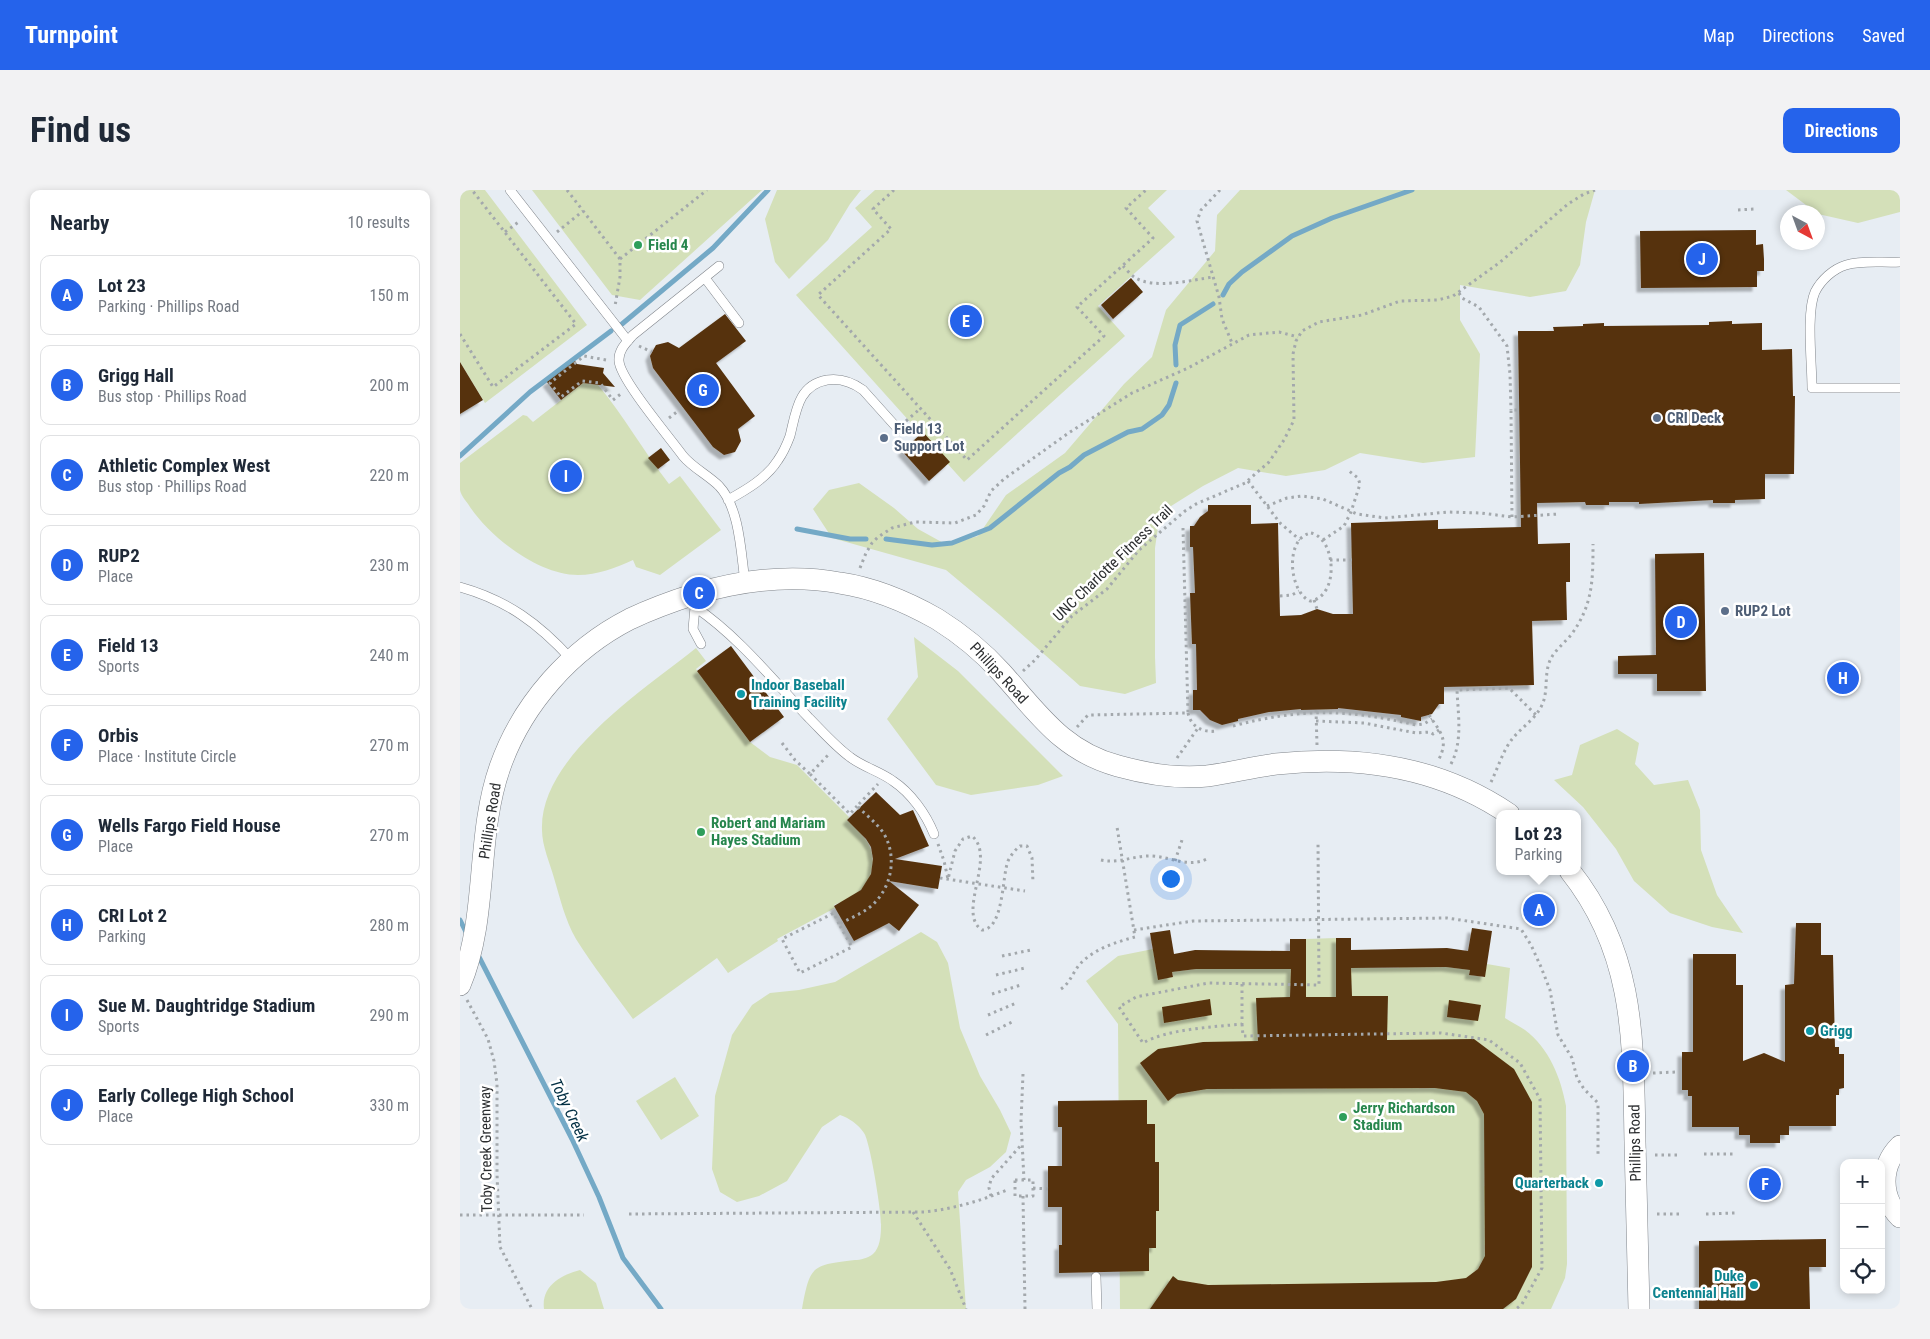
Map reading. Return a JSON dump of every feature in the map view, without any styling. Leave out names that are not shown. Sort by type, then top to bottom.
[{"type":"street","name":"Phillips Road","points":[[462,990],[475,936],[490,808],[499,769],[512,738],[531,706],[548,684],[571,660],[618,625],[649,611],[693,601],[745,582],[777,579],[831,581],[875,592],[910,605],[947,626],[978,649],[1000,671],[1040,718],[1061,738],[1085,754],[1116,766],[1164,775],[1192,776],[1217,774],[1282,763],[1331,761],[1385,765],[1399,767],[1443,780],[1484,798],[1503,810]]},
{"type":"street","name":"Phillips Road","points":[[1573,875],[1588,897],[1606,930],[1618,962],[1628,1001],[1633,1057],[1639,1309]]},
{"type":"street","points":[[1900,1146],[1888,1164],[1885,1179],[1888,1201],[1900,1217]]},
{"type":"lane","points":[[510,190],[628,341]]},
{"type":"lane","points":[[1900,262],[1854,263],[1834,271],[1822,282],[1814,294],[1811,322],[1812,388],[1900,388]]},
{"type":"lane","points":[[720,266],[640,329],[628,341],[619,358],[625,378],[687,460],[720,487],[728,500],[738,535],[745,582]]},
{"type":"lane","points":[[704,278],[739,323]]},
{"type":"lane","points":[[728,500],[763,477],[778,461],[789,438],[797,405],[805,392],[817,383],[843,380],[857,385],[898,429]]},
{"type":"lane","points":[[460,587],[494,600],[526,617],[550,637],[571,660]]},
{"type":"lane","points":[[693,601],[694,629],[701,644]]},
{"type":"lane","points":[[693,601],[722,627],[837,746],[860,764],[900,786],[921,809],[934,834]]},
{"type":"lane","points":[[1096,1277],[1097,1309]]},
{"type":"path","points":[[460,334],[493,388],[576,324],[472,190]]},
{"type":"path","points":[[566,190],[620,259],[617,296]]},
{"type":"path","points":[[620,259],[707,190]]},
{"type":"path","points":[[894,190],[873,209],[891,229],[818,295],[967,460],[1104,336],[1077,307],[1153,238],[1126,208],[1146,190]]},
{"type":"path","points":[[1220,190],[1201,210],[1197,222],[1213,277],[1222,318],[1232,343]]},
{"type":"path","points":[[860,569],[868,548],[882,534],[915,522],[945,524],[968,519],[980,510],[991,491],[1004,479],[1070,432],[1132,393],[1188,368],[1232,343],[1257,334],[1279,332],[1298,337],[1306,328],[1319,322],[1362,315],[1400,301],[1448,299],[1499,263],[1568,204],[1584,194],[1596,190]]},
{"type":"path","points":[[1738,210],[1755,209]]},
{"type":"path","points":[[548,239],[583,211]]},
{"type":"path","points":[[505,232],[529,214]]},
{"type":"path","points":[[1123,266],[1134,277],[1142,281],[1158,284],[1213,277]]},
{"type":"path","points":[[1459,293],[1462,298],[1479,307],[1507,346],[1511,410],[1512,517]]},
{"type":"path","name":"UNC Charlotte Fitness Trail","points":[[1023,671],[1035,660],[1072,616],[1113,583],[1140,550],[1185,510],[1248,481],[1273,458],[1294,420],[1292,362],[1294,347],[1298,337]]},
{"type":"path","points":[[606,360],[584,356],[550,383],[561,397],[582,381],[600,383],[613,400],[622,393]]},
{"type":"path","points":[[898,429],[921,408]]},
{"type":"path","points":[[1511,410],[1519,410]]},
{"type":"path","points":[[666,419],[678,411]]},
{"type":"path","points":[[1323,540],[1344,526],[1351,512],[1360,484],[1358,478],[1349,471]]},
{"type":"path","points":[[1248,481],[1284,527],[1300,540]]},
{"type":"path","points":[[1267,506],[1287,498],[1302,496],[1323,499],[1351,512],[1385,518],[1470,512],[1512,517],[1558,514]]},
{"type":"path","points":[[1183,528],[1188,713],[1198,728],[1204,731],[1217,731]]},
{"type":"path","points":[[1306,534],[1318,535],[1323,540],[1330,560],[1331,576],[1328,588],[1321,597],[1307,600],[1299,591],[1293,574],[1293,562],[1300,540],[1306,534]]},
{"type":"path","points":[[1491,782],[1512,739],[1536,715],[1544,699],[1546,678],[1552,657],[1570,636],[1586,607],[1593,582],[1593,544]]},
{"type":"path","points":[[1330,560],[1352,560]]},
{"type":"path","points":[[1280,596],[1292,595],[1299,591]]},
{"type":"path","points":[[1314,600],[1317,609]]},
{"type":"path","points":[[1451,764],[1456,754],[1459,740],[1457,690],[1509,688],[1536,715]]},
{"type":"path","points":[[1316,711],[1316,746]]},
{"type":"path","points":[[1233,726],[1282,715],[1316,711],[1366,714],[1416,725],[1432,720]]},
{"type":"path","points":[[1077,727],[1088,715],[1188,713]]},
{"type":"path","points":[[1429,715],[1444,742],[1439,760]]},
{"type":"path","points":[[1316,721],[1364,723],[1416,733],[1430,732],[1433,734],[1439,730]]},
{"type":"path","points":[[1177,760],[1198,728]]},
{"type":"path","points":[[782,743],[850,814],[886,777]]},
{"type":"path","points":[[810,774],[837,746]]},
{"type":"path","points":[[839,924],[862,912],[876,901],[886,887],[891,870],[890,852],[885,836],[857,806]]},
{"type":"path","points":[[1061,989],[1066,986],[1081,963],[1110,943],[1135,937],[1117,827]]},
{"type":"path","points":[[934,834],[944,861],[948,879]]},
{"type":"path","points":[[948,879],[958,846],[964,838],[971,836],[975,838],[980,861],[974,913],[976,922],[982,930],[990,927],[997,916],[1009,858],[1022,845],[1028,847],[1032,855],[1033,883]]},
{"type":"path","points":[[1175,861],[1182,840]]},
{"type":"path","points":[[1242,1024],[1214,1026],[1154,1036],[1143,1043],[1119,1007],[1136,997],[1208,983],[1319,985],[1318,841]]},
{"type":"path","points":[[1101,860],[1108,862],[1123,861],[1152,856],[1194,863],[1207,859]]},
{"type":"path","points":[[940,878],[1025,891]]},
{"type":"path","points":[[834,912],[839,924],[852,947],[800,973],[782,939],[834,912]]},
{"type":"path","points":[[1134,930],[1193,921],[1447,918],[1520,929],[1531,945],[1550,990],[1558,1035],[1572,1058],[1577,1078],[1584,1089],[1598,1103],[1598,1154]]},
{"type":"path","points":[[1002,956],[1031,950]]},
{"type":"path","points":[[996,975],[1025,968]]},
{"type":"path","points":[[1242,984],[1242,1024],[1244,1036],[1441,1033],[1489,1040],[1520,1063],[1540,1099],[1542,1268],[1522,1304],[1516,1309]]},
{"type":"path","points":[[992,994],[1021,985]]},
{"type":"path","name":"Toby Creek Greenway","points":[[462,990],[488,1039],[496,1072],[498,1099],[499,1241],[502,1252],[532,1309]]},
{"type":"path","points":[[988,1015],[1016,1003]]},
{"type":"path","points":[[986,1035],[1012,1022]]},
{"type":"path","points":[[1653,1073],[1677,1072]]},
{"type":"path","points":[[1023,1074],[1022,1144],[1024,1180]]},
{"type":"path","points":[[991,1196],[989,1188],[991,1179],[1022,1144]]},
{"type":"path","points":[[1655,1155],[1678,1154]]},
{"type":"path","points":[[1704,1154],[1734,1154]]},
{"type":"path","points":[[1015,1180],[1024,1180],[1033,1180],[1033,1196],[1015,1196],[1015,1180]]},
{"type":"path","points":[[1541,1184],[1580,1184]]},
{"type":"path","points":[[1033,1188],[1048,1189]]},
{"type":"path","points":[[629,1214],[913,1212],[940,1210],[972,1203],[1007,1190]]},
{"type":"path","points":[[1023,1196],[1025,1309]]},
{"type":"path","points":[[913,1212],[950,1269],[966,1309]]},
{"type":"path","points":[[1706,1214],[1735,1213]]},
{"type":"path","points":[[1657,1214],[1681,1214]]},
{"type":"path","points":[[460,1216],[584,1215]]},
{"type":"green space","points":[[460,190],[485,190],[587,325],[485,403],[460,362]]},
{"type":"green space","name":"Field 4","points":[[532,190],[762,190],[640,300],[612,295]]},
{"type":"green space","points":[[777,190],[861,190],[828,240],[789,279],[775,262],[765,219]]},
{"type":"green space","points":[[875,190],[1167,190],[1148,208],[1175,237],[1098,306],[1125,336],[964,482],[796,295],[872,227],[855,208]]},
{"type":"green space","points":[[1240,190],[1595,190],[1586,222],[1580,265],[1566,291],[1530,297],[1460,285],[1460,320],[1480,354],[1475,457],[1423,463],[1360,453],[1325,470],[1286,476],[1238,468],[1203,486],[1160,513],[1155,548],[1156,683],[1125,694],[1080,686],[946,570],[832,538],[813,509],[829,490],[859,483],[894,508],[918,529],[947,545],[978,536],[1006,495],[1065,453],[1124,384],[1152,357],[1166,310],[1215,251],[1217,215]]},
{"type":"green space","points":[[1786,190],[1900,190],[1900,212],[1858,223],[1825,216],[1825,205],[1806,205]]},
{"type":"green space","points":[[583,383],[598,385],[669,484],[680,476],[721,530],[660,575],[636,567],[633,560],[620,566],[585,575],[563,573],[548,569],[517,553],[490,531],[464,499],[460,490],[460,463],[523,415],[533,422]]},
{"type":"green space","points":[[914,637],[958,671],[1063,776],[1038,785],[971,795],[936,785],[887,719],[918,677]]},
{"type":"green space","name":"Robert and Mariam Hayes Stadium","points":[[696,648],[706,661],[696,669],[750,742],[770,757],[797,765],[849,817],[847,820],[862,834],[872,852],[871,872],[869,879],[861,890],[852,897],[834,905],[835,908],[777,939],[778,941],[728,973],[717,958],[633,1019],[589,959],[569,924],[543,842],[542,830],[546,803],[558,777],[576,751],[599,727],[624,704]]},
{"type":"green space","points":[[1617,729],[1639,743],[1635,764],[1654,785],[1688,780],[1700,810],[1701,850],[1717,895],[1743,933],[1712,927],[1670,913],[1634,881],[1616,849],[1583,807],[1554,780],[1572,775],[1580,745]]},
{"type":"green space","points":[[921,932],[937,942],[948,963],[960,1028],[980,1076],[1011,1133],[1006,1152],[990,1167],[966,1180],[958,1192],[966,1309],[802,1309],[808,1283],[815,1270],[821,1266],[866,1258],[873,1254],[879,1245],[881,1230],[880,1208],[869,1149],[862,1130],[853,1122],[840,1115],[822,1127],[787,1181],[759,1196],[737,1202],[720,1192],[712,1169],[715,1096],[732,1035],[752,1005],[770,993],[799,990],[835,982]]},
{"type":"green space","name":"Jerry Richardson Stadium","points":[[1336,938],[1336,973],[1351,973],[1351,968],[1446,967],[1470,970],[1469,975],[1484,977],[1487,964],[1510,968],[1505,1018],[1525,1030],[1541,1046],[1553,1064],[1566,1106],[1567,1264],[1565,1278],[1551,1309],[1120,1309],[1118,1024],[1086,981],[1118,956],[1153,949],[1158,979],[1173,977],[1172,972],[1196,969],[1291,969],[1291,974],[1306,974],[1306,939]]},
{"type":"green space","points":[[675,1077],[699,1116],[661,1140],[636,1101]]},
{"type":"green space","points":[[580,1270],[596,1283],[604,1309],[544,1309],[544,1301],[549,1288],[559,1278]]},
{"type":"building","points":[[1756,230],[1756,245],[1763,244],[1764,259],[1764,271],[1757,271],[1757,287],[1641,288],[1640,231]]},
{"type":"building","points":[[1131,278],[1143,292],[1113,319],[1101,305]]},
{"type":"building","points":[[725,314],[746,341],[716,363],[755,416],[738,429],[741,441],[735,452],[724,455],[713,447],[653,368],[650,356],[656,345],[668,342],[679,348]]},
{"type":"building","points":[[1732,321],[1732,324],[1762,323],[1762,350],[1792,349],[1793,396],[1795,396],[1794,474],[1765,474],[1765,499],[1735,500],[1735,503],[1713,503],[1713,500],[1639,504],[1639,502],[1609,502],[1609,505],[1586,505],[1585,502],[1537,503],[1538,544],[1570,543],[1570,582],[1566,582],[1567,620],[1532,621],[1534,685],[1444,687],[1444,704],[1439,704],[1432,714],[1421,717],[1421,721],[1401,717],[1401,715],[1338,708],[1269,712],[1238,719],[1238,721],[1222,725],[1210,720],[1200,710],[1193,710],[1193,690],[1197,690],[1196,644],[1192,644],[1190,593],[1195,593],[1193,547],[1190,547],[1190,526],[1194,526],[1200,517],[1208,511],[1208,505],[1251,505],[1251,524],[1278,523],[1280,616],[1301,615],[1317,609],[1333,614],[1353,614],[1351,523],[1438,520],[1438,529],[1521,527],[1518,331],[1554,331],[1553,327],[1604,323],[1604,326],[1709,325],[1709,322]]},
{"type":"building","points":[[575,361],[577,364],[604,368],[603,373],[615,387],[583,383],[561,400],[547,382]]},
{"type":"building","points":[[460,362],[483,400],[460,414]]},
{"type":"building","points":[[923,432],[950,462],[929,481],[902,451]]},
{"type":"building","points":[[661,448],[670,460],[658,469],[648,458]]},
{"type":"building","points":[[1704,553],[1706,691],[1657,691],[1657,674],[1618,674],[1618,656],[1656,655],[1655,554]]},
{"type":"building","name":"Indoor Baseball Training Facility","points":[[731,646],[784,717],[750,742],[697,671]]},
{"type":"building","points":[[876,792],[900,815],[913,810],[929,846],[895,859],[942,866],[938,889],[889,881],[919,905],[899,931],[889,923],[854,941],[834,906],[861,890],[871,874],[873,859],[871,847],[866,839],[847,820]]},
{"type":"building","name":"Grigg","points":[[1796,923],[1821,923],[1821,955],[1833,955],[1835,1047],[1839,1047],[1839,1054],[1844,1054],[1844,1088],[1839,1089],[1839,1095],[1836,1095],[1836,1126],[1789,1126],[1789,1135],[1780,1135],[1780,1143],[1750,1143],[1750,1135],[1739,1135],[1739,1127],[1692,1127],[1692,1096],[1688,1096],[1688,1090],[1682,1090],[1682,1052],[1693,1052],[1693,954],[1736,954],[1736,985],[1743,985],[1743,1061],[1764,1053],[1785,1062],[1785,985],[1794,984]]},
{"type":"building","points":[[1472,928],[1492,931],[1485,977],[1469,975],[1470,970],[1446,967],[1351,968],[1352,996],[1388,996],[1387,1040],[1474,1039],[1514,1069],[1532,1102],[1532,1267],[1516,1299],[1503,1309],[1150,1309],[1173,1276],[1178,1280],[1208,1285],[1436,1282],[1466,1278],[1478,1269],[1485,1256],[1484,1114],[1477,1101],[1466,1092],[1435,1088],[1207,1089],[1177,1094],[1168,1101],[1140,1063],[1158,1049],[1203,1042],[1258,1041],[1256,998],[1290,997],[1291,969],[1196,969],[1172,972],[1173,977],[1158,980],[1150,933],[1170,930],[1174,954],[1195,950],[1290,951],[1290,939],[1306,939],[1306,997],[1336,997],[1336,938],[1351,938],[1351,950],[1447,948],[1468,951]]},
{"type":"building","points":[[1210,999],[1212,1015],[1164,1023],[1162,1007]]},
{"type":"building","points":[[1449,1000],[1481,1005],[1478,1021],[1447,1017]]},
{"type":"building","points":[[1147,1100],[1147,1124],[1155,1124],[1155,1162],[1159,1162],[1159,1211],[1156,1211],[1156,1248],[1149,1248],[1149,1271],[1059,1273],[1059,1245],[1062,1245],[1062,1207],[1048,1207],[1048,1166],[1062,1166],[1062,1127],[1058,1127],[1058,1101]]},
{"type":"building","name":"Duke Centennial Hall","points":[[1826,1239],[1826,1267],[1809,1267],[1810,1309],[1699,1309],[1699,1241]]},
{"type":"waterway","points":[[622,324],[713,248],[768,190]]},
{"type":"waterway","points":[[1223,295],[1229,284],[1242,272],[1292,236],[1332,218],[1412,190]]},
{"type":"waterway","points":[[1176,365],[1175,345],[1180,325],[1213,304]]},
{"type":"waterway","points":[[460,456],[530,392],[611,331]]},
{"type":"waterway","points":[[886,539],[932,545],[952,543],[990,528],[1084,455],[1128,432],[1142,429],[1162,415],[1169,405],[1176,383]]},
{"type":"waterway","points":[[797,529],[850,539],[866,539]]},
{"type":"waterway","name":"Toby Creek","points":[[460,920],[467,934]]},
{"type":"waterway","name":"Toby Creek","points":[[477,953],[572,1139],[599,1197],[623,1258],[661,1309]]},
{"type":"place","name":"Field 4","points":[[638,245]]},
{"type":"place","name":"Early College High School","points":[[1702,259]]},
{"type":"place","name":"Field 13","points":[[966,321]]},
{"type":"place","name":"Wells Fargo Field House","points":[[703,390]]},
{"type":"place","name":"CRI Deck","points":[[1657,418]]},
{"type":"place","name":"Field 13 Support Lot","points":[[884,438]]},
{"type":"place","name":"Sue M. Daughtridge Stadium","points":[[566,476]]},
{"type":"place","name":"Athletic Complex West","points":[[699,593]]},
{"type":"place","name":"RUP2 Lot","points":[[1725,611]]},
{"type":"place","name":"RUP2","points":[[1681,622]]},
{"type":"place","name":"CRI Lot 2","points":[[1843,678]]},
{"type":"place","name":"Indoor Baseball Training Facility","points":[[741,694]]},
{"type":"place","name":"Robert and Mariam Hayes Stadium","points":[[701,832]]},
{"type":"place","name":"Lot 23","points":[[1539,910]]},
{"type":"place","name":"Grigg","points":[[1810,1031]]},
{"type":"place","name":"Grigg Hall","points":[[1633,1066]]},
{"type":"place","name":"Jerry Richardson Stadium","points":[[1343,1117]]},
{"type":"place","name":"Quarterback","points":[[1599,1183]]},
{"type":"place","name":"Orbis","points":[[1765,1184]]},
{"type":"place","name":"Duke Centennial Hall","points":[[1754,1285]]}]
